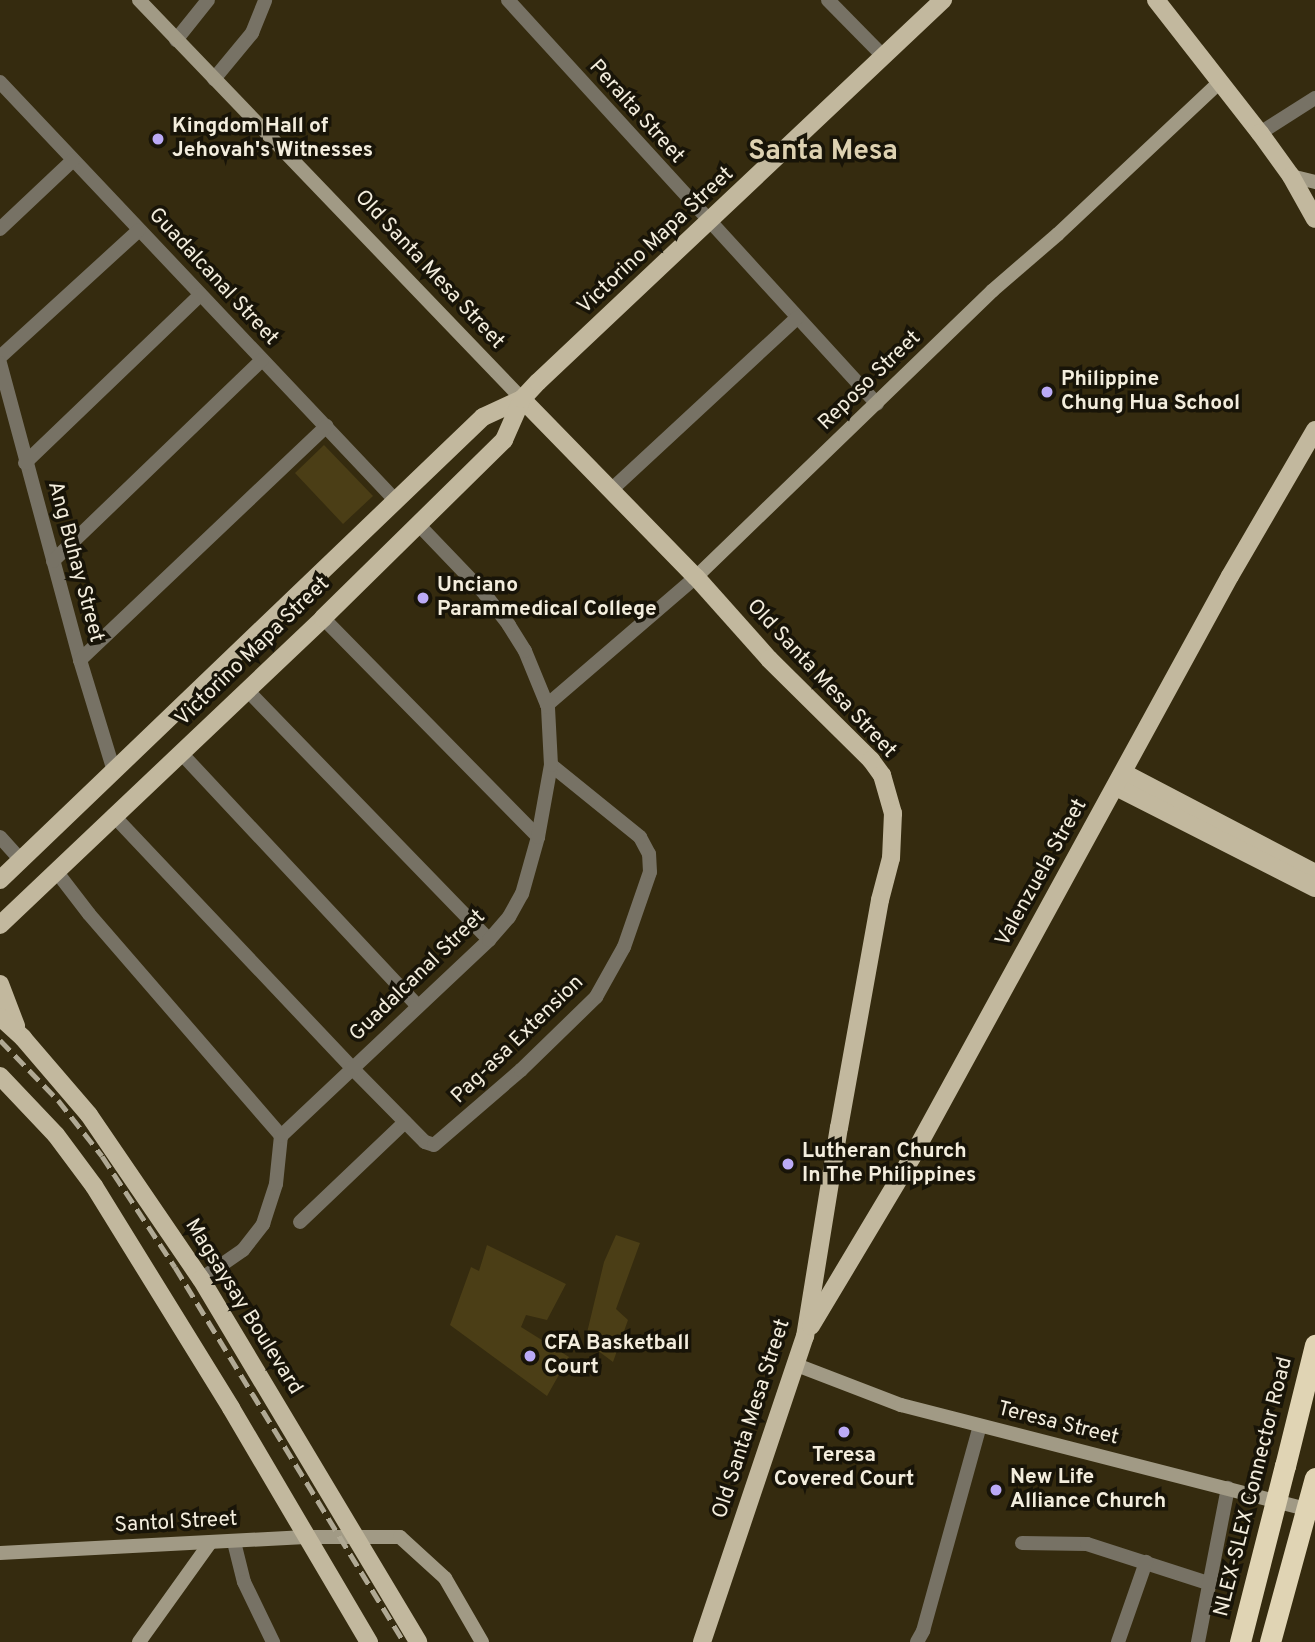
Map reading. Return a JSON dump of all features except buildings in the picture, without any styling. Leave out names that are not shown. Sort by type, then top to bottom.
[{"type":"highway","name":"NLEX-SLEX Connector Road","points":[[1240,1642],[1315,1345]]},
{"type":"highway","points":[[1270,1642],[1315,1478]]},
{"type":"main road","name":"Victorino Mapa Street","points":[[0,880],[483,417],[522,399],[943,0]]},
{"type":"main road","points":[[1156,0],[1260,133],[1291,176],[1315,219]]},
{"type":"main road","name":"Victorino Mapa Street","points":[[3,922],[323,618],[504,440],[522,399]]},
{"type":"main road","name":"Old Santa Mesa Street","points":[[522,399],[696,578],[769,659],[872,761],[890,794],[893,813],[891,858],[880,900],[805,1336],[702,1642]]},
{"type":"main road","name":"Valenzuela Street","points":[[805,1336],[912,1157],[1230,576],[1315,430]]},
{"type":"main road","points":[[1120,780],[1315,873]]},
{"type":"main road","points":[[1120,780],[1315,888]]},
{"type":"main road","points":[[0,944],[3,922]]},
{"type":"main road","points":[[0,984],[8,1010],[23,1038]]},
{"type":"main road","name":"Magsaysay Boulevard","points":[[0,1017],[23,1038],[110,1144],[201,1279],[418,1642]]},
{"type":"main road","points":[[0,1076],[56,1135],[94,1186],[224,1397],[369,1642]]},
{"type":"main road","points":[[818,1257],[830,1269],[846,1269]]},
{"type":"street","name":"Old Santa Mesa Street","points":[[139,0],[522,399]]},
{"type":"street","points":[[176,40],[208,0]]},
{"type":"street","points":[[214,79],[252,33],[265,0]]},
{"type":"street","name":"Peralta Street","points":[[508,0],[709,224],[877,404]]},
{"type":"street","points":[[828,0],[883,56]]},
{"type":"street","name":"Guadalcanal Street","points":[[0,82],[395,500]]},
{"type":"street","name":"Reposo Street","points":[[547,705],[696,578],[992,291],[1058,234],[1219,83]]},
{"type":"street","points":[[1260,133],[1315,98]]},
{"type":"street","points":[[0,229],[73,160]]},
{"type":"street","points":[[1291,176],[1315,182]]},
{"type":"street","points":[[0,357],[139,230]]},
{"type":"street","points":[[25,463],[200,295]]},
{"type":"street","points":[[610,491],[797,318]]},
{"type":"street","points":[[53,561],[262,360]]},
{"type":"street","name":"Ang Buhay Street","points":[[0,363],[80,660],[114,771]]},
{"type":"street","points":[[80,660],[327,426]]},
{"type":"street","name":"Guadalcanal Street","points":[[281,1136],[489,940],[509,917],[522,894],[538,837],[551,765],[547,705],[525,652],[509,625],[485,594],[417,523]]},
{"type":"street","points":[[323,618],[538,837]]},
{"type":"street","points":[[247,690],[489,940]]},
{"type":"street","points":[[181,753],[418,1006]]},
{"type":"street","name":"Pag-asa Extension","points":[[113,815],[352,1069],[425,1142],[434,1145],[442,1142],[596,997],[624,947],[650,872],[649,854],[639,837],[551,765]]},
{"type":"street","points":[[0,837],[21,860]]},
{"type":"street","points":[[55,871],[281,1136],[276,1184],[263,1224],[243,1250],[201,1279]]},
{"type":"street","points":[[300,1222],[405,1122]]},
{"type":"street","name":"Teresa Street","points":[[794,1364],[901,1405],[1315,1511]]},
{"type":"street","points":[[917,1642],[931,1605],[980,1426]]},
{"type":"street","points":[[1198,1642],[1228,1488]]},
{"type":"street","name":"Santol Street","points":[[0,1553],[354,1535],[400,1537],[445,1578],[482,1642]]},
{"type":"street","points":[[234,1542],[244,1582],[273,1642]]},
{"type":"street","points":[[139,1642],[209,1543]]},
{"type":"street","points":[[1022,1543],[1087,1544],[1208,1583]]},
{"type":"street","points":[[1118,1642],[1146,1562]]},
{"type":"shaded area","points":[[324,445],[373,496],[343,524],[295,473]]},
{"type":"shaded area","points":[[616,1235],[640,1243],[616,1309],[628,1320],[613,1362],[585,1341],[604,1262]]},
{"type":"shaded area","points":[[487,1245],[566,1284],[547,1320],[526,1315],[521,1327],[569,1357],[547,1396],[450,1325],[471,1267],[479,1271]]},
{"type":"railway","points":[[0,1040],[58,1100],[102,1156],[175,1267],[404,1642]]},
{"type":"place","name":"Kingdom Hall of Jehovah's Witnesses","points":[[158,139]]},
{"type":"place","name":"Philippine Chung Hua School","points":[[1047,392]]},
{"type":"place","name":"Unciano Parammedical College","points":[[423,598]]},
{"type":"place","name":"Lutheran Church In The Philippines","points":[[788,1164]]},
{"type":"place","name":"CFA Basketball Court","points":[[530,1356]]},
{"type":"place","name":"Teresa Covered Court","points":[[844,1432]]},
{"type":"place","name":"New Life Alliance Church","points":[[996,1490]]},
{"type":"district","name":"Santa Mesa","points":[[823,152]]}]
